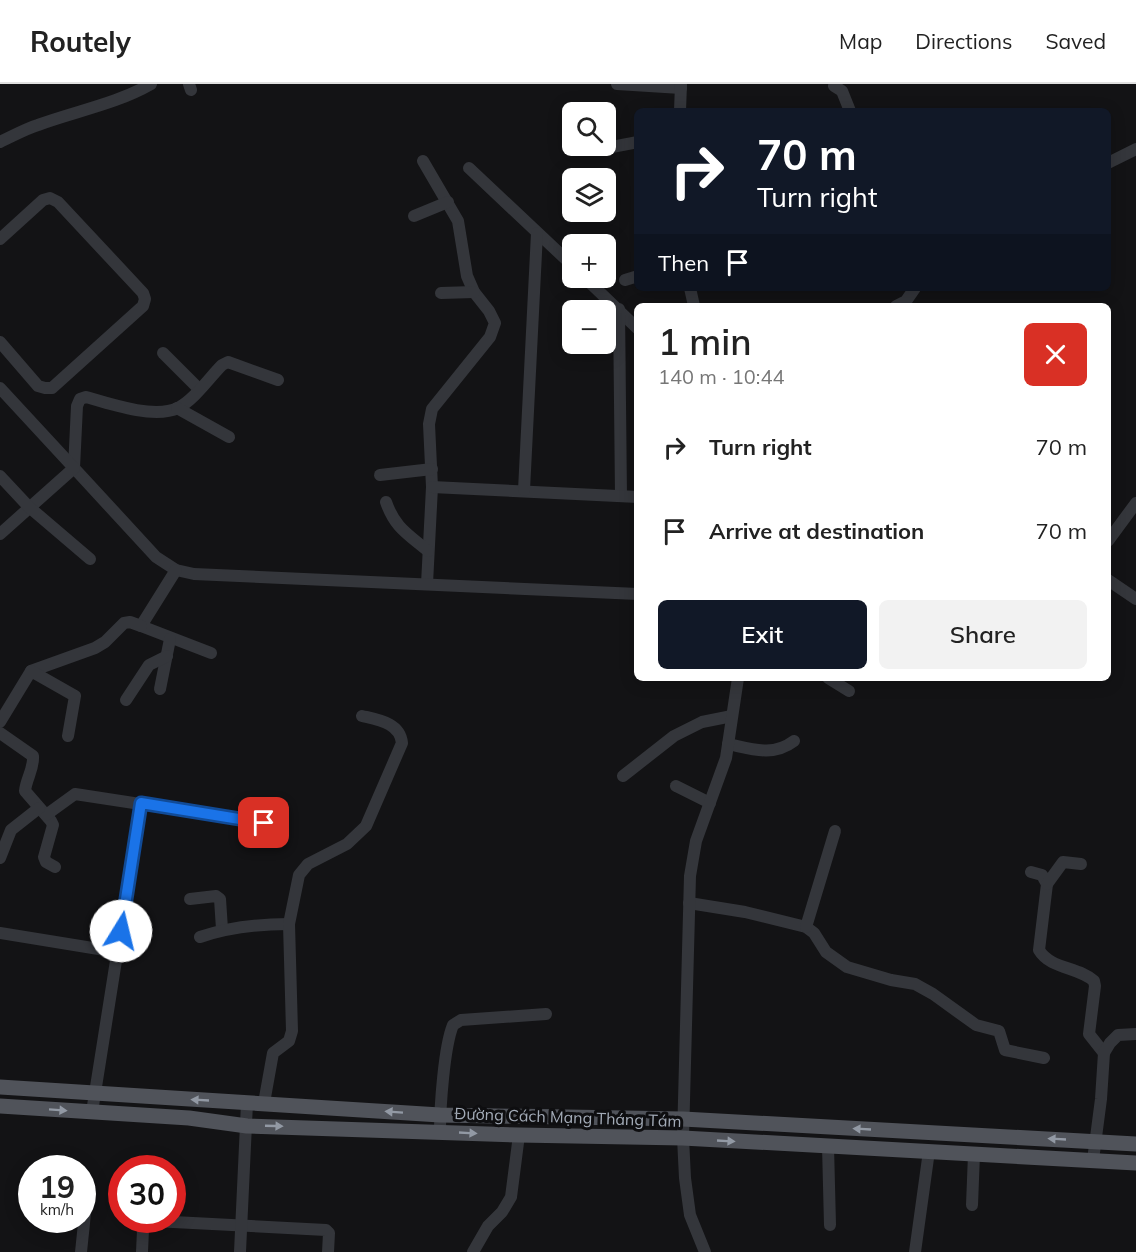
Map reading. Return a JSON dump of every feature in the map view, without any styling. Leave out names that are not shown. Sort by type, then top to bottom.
[{"type":"main road","name":"Đường Cách Mạng Tháng Tám","points":[[0,1086],[440,1115],[683,1119],[1136,1144]]},
{"type":"main road","name":"Đường Cách Mạng Tháng Tám","points":[[0,1106],[189,1118],[247,1126],[683,1138],[1136,1163]]},
{"type":"street","points":[[0,142],[37,125],[96,107],[152,84]]},
{"type":"street","points":[[617,84],[681,86],[680,108]]},
{"type":"street","points":[[834,86],[842,91],[849,108]]},
{"type":"street","points":[[616,146],[634,143]]},
{"type":"street","points":[[1111,162],[1136,149]]},
{"type":"street","points":[[423,161],[458,222],[463,261],[474,292],[495,323],[490,337],[432,409],[429,424],[432,488],[427,584]]},
{"type":"street","points":[[469,168],[562,256]]},
{"type":"street","points":[[0,238],[43,200],[50,198],[58,202],[142,292],[145,299],[143,306],[52,388],[38,386],[1,345]]},
{"type":"street","points":[[414,216],[448,202]]},
{"type":"street","points":[[524,490],[537,233]]},
{"type":"street","points":[[596,288],[634,325]]},
{"type":"street","points":[[901,303],[913,291]]},
{"type":"street","points":[[441,293],[474,292]]},
{"type":"street","points":[[619,309],[621,496]]},
{"type":"street","points":[[163,353],[199,389]]},
{"type":"street","points":[[177,408],[222,365],[228,363],[278,380]]},
{"type":"street","points":[[0,388],[156,557],[176,570],[194,574],[634,594]]},
{"type":"street","points":[[0,534],[74,468],[77,406],[80,399],[86,397],[132,410],[177,408],[229,437]]},
{"type":"street","points":[[380,475],[432,469]]},
{"type":"street","points":[[0,477],[29,507],[90,559]]},
{"type":"street","points":[[432,488],[524,490],[634,497]]},
{"type":"street","points":[[386,502],[391,518],[397,526],[429,551]]},
{"type":"street","points":[[1111,537],[1136,503]]},
{"type":"street","points":[[141,626],[176,570]]},
{"type":"street","points":[[1111,582],[1136,600]]},
{"type":"street","points":[[0,722],[31,671],[95,648],[105,642],[124,623],[130,622],[211,653]]},
{"type":"street","points":[[160,689],[170,639]]},
{"type":"street","points":[[126,700],[149,664],[167,656]]},
{"type":"street","points":[[31,671],[75,696],[68,736]]},
{"type":"street","points":[[705,1252],[690,1215],[683,1138],[690,876],[696,841],[726,758],[738,681]]},
{"type":"street","points":[[833,681],[849,691]]},
{"type":"street","points":[[264,1103],[273,1053],[289,1041],[292,1031],[289,924],[299,875],[308,864],[348,844],[366,826],[402,743],[401,735],[396,728],[382,721],[362,716]]},
{"type":"street","points":[[623,776],[674,736],[702,722],[732,716]]},
{"type":"street","points":[[0,733],[33,756],[34,764],[25,791],[53,825],[44,857],[46,862],[55,867]]},
{"type":"street","points":[[728,744],[762,751],[783,749],[794,741]]},
{"type":"street","points":[[676,786],[710,803]]},
{"type":"street","points":[[0,858],[11,830],[75,794],[264,823]]},
{"type":"street","points":[[92,1112],[141,803]]},
{"type":"street","points":[[806,927],[835,831]]},
{"type":"street","points":[[1082,864],[1063,862],[1047,884],[1039,950],[1043,957],[1084,974],[1094,981],[1089,1034],[1104,1053]]},
{"type":"street","points":[[1031,872],[1042,875],[1047,884]]},
{"type":"street","points":[[190,899],[216,896],[220,898],[222,929]]},
{"type":"street","points":[[689,903],[745,912],[806,927],[814,933],[826,952],[847,967],[891,980],[915,984],[976,1025],[999,1031],[1005,1050],[1044,1058]]},
{"type":"street","points":[[200,937],[222,929],[259,924],[289,924]]},
{"type":"street","points":[[0,933],[117,952]]},
{"type":"street","points":[[440,1132],[448,1044],[453,1025],[461,1020],[546,1014]]},
{"type":"street","points":[[1093,1160],[1104,1053],[1118,1035],[1136,1034]]},
{"type":"street","points":[[240,1252],[247,1103]]},
{"type":"street","points":[[473,1252],[488,1226],[502,1212],[511,1197],[519,1135]]},
{"type":"street","points":[[828,1146],[830,1225]]},
{"type":"street","points":[[915,1252],[929,1151]]},
{"type":"street","points":[[972,1205],[974,1154]]},
{"type":"street","points":[[142,1252],[143,1230],[147,1223],[154,1221],[326,1230],[329,1233],[328,1252]]},
{"type":"street","points":[[81,1252],[83,1233]]},
{"type":"route","points":[[121,931],[141,803],[264,823]]}]
